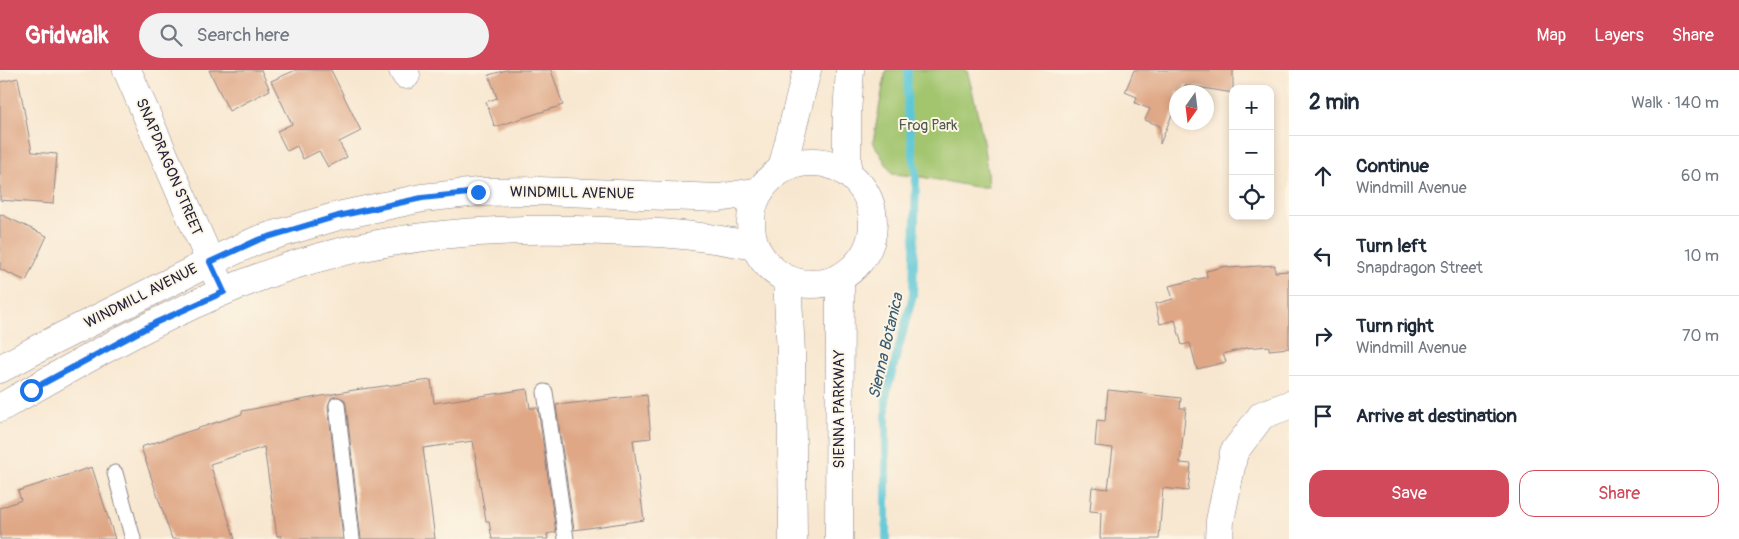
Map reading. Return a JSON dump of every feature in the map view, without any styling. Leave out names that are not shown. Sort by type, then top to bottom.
[{"type":"street","name":"SNAPDRAGON STREET","points":[[127,70],[224,292]]},
{"type":"street","points":[[782,169],[807,70]]},
{"type":"street","points":[[847,173],[847,114],[850,70]]},
{"type":"street","points":[[807,162],[828,165],[847,173],[860,186],[869,203],[872,221],[870,240],[863,257],[840,279],[814,284],[786,279],[764,261],[755,246],[751,229],[751,217],[753,203],[760,190],[771,177],[782,169],[807,162]]},
{"type":"street","name":"WINDMILL AVENUE","points":[[0,369],[210,262],[258,240],[329,218],[422,198],[478,192],[538,191],[719,198],[760,190]]},
{"type":"street","name":"WINDMILL AVENUE","points":[[0,408],[157,322],[253,279],[306,261],[363,247],[420,237],[484,230],[571,229],[671,234],[755,246]]},
{"type":"street","points":[[786,279],[791,353],[792,539]]},
{"type":"street","name":"SIENNA PARKWAY","points":[[839,539],[838,402],[840,279]]},
{"type":"street","points":[[1219,539],[1220,521],[1234,452],[1262,415],[1289,405]]},
{"type":"lane","points":[[545,392],[566,539]]},
{"type":"lane","points":[[337,405],[352,539]]},
{"type":"lane","points":[[115,473],[133,539]]},
{"type":"green space","name":"Frog Park","points":[[886,70],[967,70],[978,113],[988,187],[976,187],[916,176],[892,174],[873,142]]},
{"type":"building","points":[[209,70],[261,70],[270,90],[229,111]]},
{"type":"building","points":[[296,70],[331,70],[361,131],[339,142],[347,157],[328,167],[319,151],[303,159],[297,146],[287,151],[277,131],[292,124],[271,81]]},
{"type":"building","points":[[506,70],[551,70],[563,105],[495,127],[486,102],[497,98],[489,75]]},
{"type":"building","points":[[1134,70],[1233,70],[1233,85],[1229,85],[1229,92],[1214,90],[1214,85],[1169,85],[1169,122],[1160,144],[1160,126],[1145,120],[1150,109],[1135,103],[1137,97],[1125,92]]},
{"type":"building","points":[[18,78],[32,152],[57,154],[53,204],[0,200],[0,82]]},
{"type":"building","points":[[0,214],[47,236],[26,281],[0,269]]},
{"type":"building","points":[[1275,265],[1275,272],[1289,271],[1289,348],[1269,350],[1269,346],[1246,348],[1223,354],[1226,362],[1197,369],[1190,343],[1182,345],[1175,320],[1160,324],[1155,304],[1173,299],[1169,286],[1207,277],[1206,271],[1227,266],[1228,268]]},
{"type":"building","points":[[431,380],[434,403],[527,389],[530,408],[538,408],[556,532],[547,534],[548,539],[492,539],[489,521],[486,521],[473,441],[423,448],[435,539],[361,539],[346,404],[344,399],[336,396],[331,398],[328,406],[343,539],[281,539],[281,536],[277,536],[264,447],[210,464],[235,539],[172,539],[141,447],[242,414],[242,411],[354,390]]},
{"type":"building","points":[[1108,390],[1181,398],[1180,408],[1186,408],[1180,463],[1191,464],[1188,491],[1163,488],[1159,539],[1100,539],[1101,512],[1090,511],[1092,487],[1108,489],[1113,448],[1095,446],[1097,420],[1105,421]]},
{"type":"building","points":[[647,395],[651,438],[633,440],[644,520],[574,530],[556,405]]},
{"type":"building","points":[[92,467],[115,539],[0,539],[0,508],[21,500],[18,491]]},
{"type":"waterway","name":"Sienna Botanica","points":[[886,539],[886,395],[913,295],[916,176],[907,110],[908,70]]},
{"type":"route","points":[[31,390],[157,322],[224,292],[210,262],[258,240],[338,216],[422,198],[478,192]]}]
